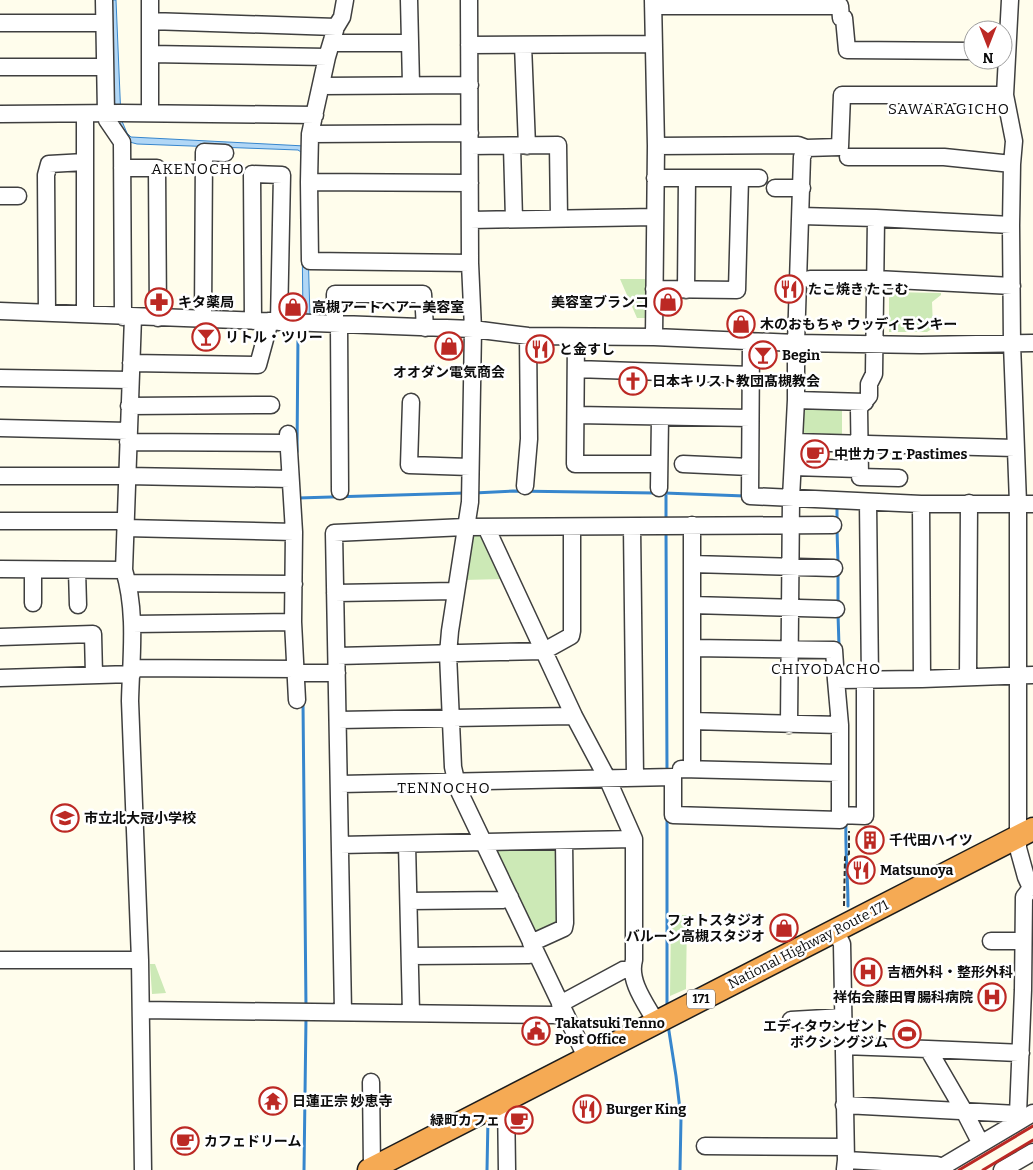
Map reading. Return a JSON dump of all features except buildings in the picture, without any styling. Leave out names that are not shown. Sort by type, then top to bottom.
[{"type":"highway","name":"National Highway Route 171","points":[[370,1169],[1026,832]]},
{"type":"street","points":[[104,0],[105,67],[113,113],[108,120],[122,142],[131,363],[125,524],[126,576],[132,624],[130,701],[140,960],[143,1170]]},
{"type":"street","points":[[150,0],[150,113]]},
{"type":"street","points":[[345,0],[342,17],[336,27],[310,134],[310,260],[470,263]]},
{"type":"street","points":[[409,0],[411,84]]},
{"type":"street","points":[[469,0],[470,263],[473,330],[470,502],[448,654],[453,767],[458,789],[586,1057]]},
{"type":"street","points":[[1008,20],[1010,0]]},
{"type":"street","points":[[654,338],[656,146],[653,3],[840,6],[841,18],[844,18],[847,50],[963,51]]},
{"type":"street","points":[[150,21],[336,27]]},
{"type":"street","points":[[0,23],[104,22]]},
{"type":"street","points":[[150,54],[330,50],[410,43]]},
{"type":"street","points":[[469,45],[654,44]]},
{"type":"street","points":[[514,219],[520,146],[523,45]]},
{"type":"street","points":[[0,67],[105,67]]},
{"type":"street","points":[[1005,70],[1005,95],[1014,141],[1011,225],[1015,448],[1025,504],[1026,832],[1018,848],[1026,877],[1032,888],[1024,897],[1023,941],[1028,987],[1023,1116]]},
{"type":"street","points":[[321,86],[470,85]]},
{"type":"street","points":[[656,146],[798,145],[806,148],[840,147],[842,95],[1005,95]]},
{"type":"street","points":[[0,114],[315,115]]},
{"type":"street","points":[[85,114],[85,314]]},
{"type":"street","points":[[310,134],[470,139],[520,146],[558,145],[559,218]]},
{"type":"street","points":[[789,725],[791,498],[796,400],[802,157],[806,148]]},
{"type":"street","points":[[203,319],[204,152],[226,153]]},
{"type":"street","points":[[848,157],[944,158],[1012,164]]},
{"type":"street","points":[[48,312],[46,175],[49,164],[85,162]]},
{"type":"street","points":[[122,168],[157,168],[158,318]]},
{"type":"street","points":[[131,363],[258,365],[274,322],[282,175],[252,174],[253,320]]},
{"type":"street","points":[[655,178],[759,178]]},
{"type":"street","points":[[686,290],[687,178]]},
{"type":"street","points":[[654,289],[737,290],[740,178]]},
{"type":"street","points":[[309,182],[470,183]]},
{"type":"street","points":[[775,188],[802,188]]},
{"type":"street","points":[[0,196],[18,196]]},
{"type":"street","points":[[801,216],[1011,225]]},
{"type":"street","points":[[470,220],[655,217]]},
{"type":"street","points":[[876,218],[874,374],[870,384],[869,396],[859,408],[859,469],[860,477],[899,478]]},
{"type":"street","points":[[810,279],[876,279],[1012,286]]},
{"type":"street","points":[[340,491],[337,324],[334,294],[423,294],[425,328]]},
{"type":"street","points":[[0,311],[473,330],[528,336],[796,343],[1033,343]]},
{"type":"street","points":[[525,486],[529,439],[528,336]]},
{"type":"street","points":[[576,337],[575,464],[659,464]]},
{"type":"street","points":[[751,341],[750,496],[921,504],[1025,504]]},
{"type":"street","points":[[576,369],[751,375]]},
{"type":"street","points":[[0,378],[130,380]]},
{"type":"street","points":[[796,400],[865,402]]},
{"type":"street","points":[[411,402],[409,465],[470,467]]},
{"type":"street","points":[[129,406],[270,405]]},
{"type":"street","points":[[576,415],[750,418]]},
{"type":"street","points":[[659,488],[660,416]]},
{"type":"street","points":[[0,428],[128,437],[288,438],[294,532],[292,622],[297,671],[297,700]]},
{"type":"street","points":[[794,442],[1015,448]]},
{"type":"street","points":[[683,464],[750,466]]},
{"type":"street","points":[[793,467],[859,469]]},
{"type":"street","points":[[0,476],[290,479]]},
{"type":"street","points":[[844,815],[865,816],[868,680],[868,502]]},
{"type":"street","points":[[968,677],[969,503]]},
{"type":"street","points":[[921,504],[922,679]]},
{"type":"street","points":[[0,521],[125,524],[294,532]]},
{"type":"street","points":[[343,1012],[334,533],[465,527],[833,525]]},
{"type":"street","points":[[692,526],[692,769]]},
{"type":"street","points":[[486,527],[574,716],[608,778],[634,839],[634,960],[632,969],[634,978],[656,1022]]},
{"type":"street","points":[[337,656],[544,651],[570,636],[572,631],[572,527]]},
{"type":"street","points":[[632,527],[635,777]]},
{"type":"street","points":[[692,564],[834,568]]},
{"type":"street","points":[[0,569],[77,570],[126,576],[294,584]]},
{"type":"street","points":[[33,570],[33,604]]},
{"type":"street","points":[[77,570],[78,605]]},
{"type":"street","points":[[335,593],[456,591]]},
{"type":"street","points":[[692,605],[836,609]]},
{"type":"street","points":[[132,624],[292,622]]},
{"type":"street","points":[[0,637],[93,634],[94,675]]},
{"type":"street","points":[[692,648],[834,650],[840,725],[840,774],[844,815],[840,820],[672,815],[673,768],[840,774]]},
{"type":"street","points":[[0,678],[94,675],[132,671],[297,671],[338,673]]},
{"type":"street","points":[[836,680],[1025,675]]},
{"type":"street","points":[[338,720],[574,716]]},
{"type":"street","points":[[692,721],[840,725]]},
{"type":"street","points":[[340,784],[673,777]]},
{"type":"street","points":[[340,845],[634,839]]},
{"type":"street","points":[[410,956],[528,955],[533,948],[564,928],[564,841]]},
{"type":"street","points":[[407,844],[411,1013]]},
{"type":"street","points":[[409,901],[502,900],[510,897]]},
{"type":"street","points":[[843,926],[845,1159]]},
{"type":"street","points":[[991,941],[1023,941]]},
{"type":"street","points":[[0,960],[140,960]]},
{"type":"street","points":[[141,1010],[556,1015],[562,1008],[623,970],[632,969]]},
{"type":"street","points":[[791,1020],[843,1017]]},
{"type":"street","points":[[843,1046],[1025,1055]]},
{"type":"street","points":[[928,1049],[981,1144]]},
{"type":"street","points":[[370,1169],[371,1082]]},
{"type":"street","points":[[506,1099],[507,1170]]},
{"type":"street","points":[[844,1105],[1023,1116]]},
{"type":"street","points":[[714,1141],[845,1159],[937,1165],[939,1169],[1023,1116]]},
{"type":"street","points":[[1002,1170],[1033,1152]]},
{"type":"path","points":[[843,926],[845,858],[849,854],[844,815]]},
{"type":"green space","points":[[620,279],[647,279],[645,318],[637,318]]},
{"type":"green space","points":[[889,292],[941,293],[932,302],[933,328],[927,332],[889,332]]},
{"type":"green space","points":[[800,407],[842,407],[842,438],[804,438],[799,433]]},
{"type":"green space","points":[[483,534],[504,579],[463,580],[469,535]]},
{"type":"green space","points":[[557,844],[561,923],[535,935],[492,848]]},
{"type":"green space","points":[[671,915],[687,915],[686,989],[670,996]]},
{"type":"green space","points":[[150,964],[155,964],[166,993],[152,994]]},
{"type":"water","points":[[107,0],[116,0],[121,119],[127,133],[131,137],[305,146],[310,317],[303,317],[301,152],[298,150],[137,144],[126,141],[113,117]]},
{"type":"waterway","points":[[297,452],[298,334],[303,329]]},
{"type":"waterway","points":[[474,493],[513,491],[655,493]]},
{"type":"waterway","points":[[298,498],[465,493]]},
{"type":"waterway","points":[[664,493],[745,496]]},
{"type":"waterway","points":[[666,493],[666,521]]},
{"type":"waterway","points":[[837,504],[837,521]]},
{"type":"waterway","points":[[837,529],[838,563]]},
{"type":"waterway","points":[[666,530],[667,771]]},
{"type":"waterway","points":[[838,572],[838,606]]},
{"type":"waterway","points":[[838,614],[839,646]]},
{"type":"waterway","points":[[303,703],[306,1007]]},
{"type":"waterway","points":[[667,817],[667,1006]]},
{"type":"waterway","points":[[846,822],[848,906]]},
{"type":"waterway","points":[[304,1170],[306,1018]]},
{"type":"waterway","points":[[668,1025],[681,1118],[680,1170]]},
{"type":"waterway","points":[[487,1170],[488,1118]]},
{"type":"railway","points":[[959,1170],[1033,1126]]},
{"type":"railway","points":[[983,1170],[1033,1140]]},
{"type":"place","name":"たこ焼き たこむ","points":[[789,289]]},
{"type":"place","name":"キタ薬局","points":[[159,302]]},
{"type":"place","name":"美容室ブランコ","points":[[668,302]]},
{"type":"place","name":"高槻アートヘアー美容室","points":[[293,307]]},
{"type":"place","name":"木のおもちゃ ウッディモンキー","points":[[741,324]]},
{"type":"place","name":"リトル・ツリー","points":[[206,337]]},
{"type":"place","name":"オオダン電気商会","points":[[449,346]]},
{"type":"place","name":"と金すし","points":[[540,349]]},
{"type":"place","name":"Begin","points":[[763,355]]},
{"type":"place","name":"日本キリスト教団髙槻教会","points":[[633,381]]},
{"type":"place","name":"中世カフェ Pastimes","points":[[815,454]]},
{"type":"place","name":"市立北大冠小学校","points":[[65,818]]},
{"type":"place","name":"千代田ハイツ","points":[[870,840]]},
{"type":"place","name":"Matsunoya","points":[[861,870]]},
{"type":"place","name":"フォトスタジオ バルーン高槻スタジオ","points":[[784,928]]},
{"type":"place","name":"吉栖外科・整形外科","points":[[868,972]]},
{"type":"place","name":"祥佑会藤田胃腸科病院","points":[[992,997]]},
{"type":"place","name":"Takatsuki Tenno Post Office","points":[[536,1031]]},
{"type":"place","name":"エディタウンゼント ボクシングジム","points":[[907,1034]]},
{"type":"place","name":"日蓮正宗 妙恵寺","points":[[273,1101]]},
{"type":"place","name":"Burger King","points":[[587,1109]]},
{"type":"place","name":"緑町カフェ","points":[[519,1120]]},
{"type":"place","name":"カフェドリーム","points":[[185,1141]]},
{"type":"district","name":"SAWARAGICHO","points":[[949,109]]},
{"type":"district","name":"AKENOCHO","points":[[198,169]]},
{"type":"district","name":"CHIYODACHO","points":[[826,669]]},
{"type":"district","name":"TENNOCHO","points":[[444,788]]}]
